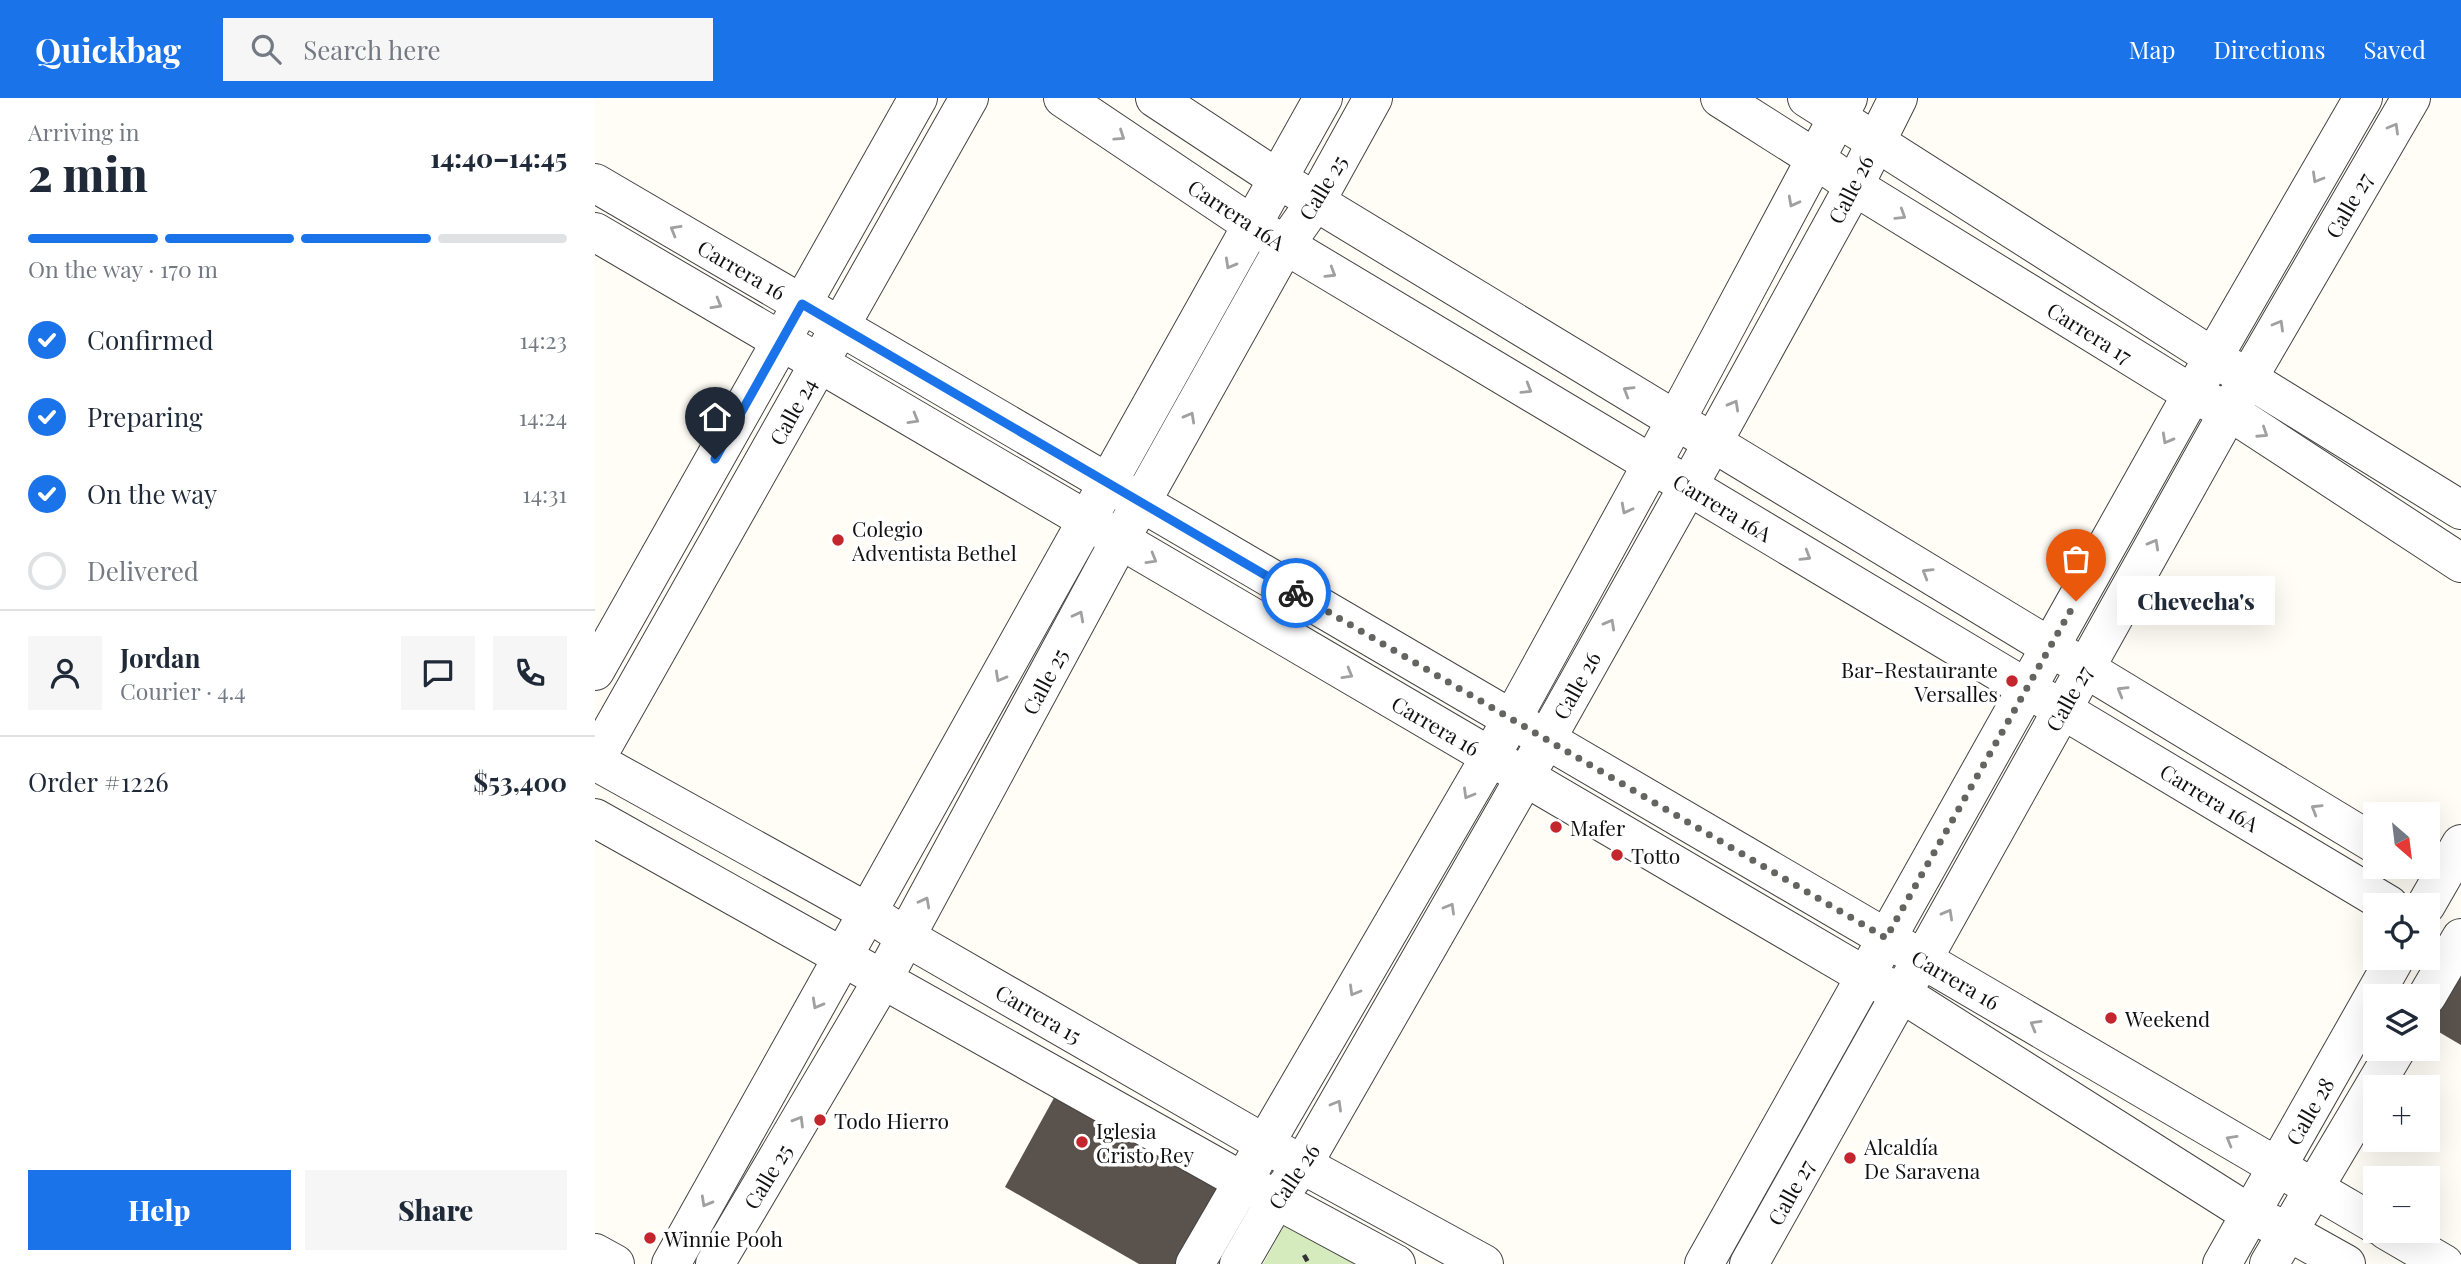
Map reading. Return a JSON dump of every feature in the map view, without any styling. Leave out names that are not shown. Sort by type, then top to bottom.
[{"type":"street","name":"Calle 24","points":[[595,671],[918,98]]},
{"type":"street","name":"Calle 24","points":[[595,761],[969,98]]},
{"type":"street","name":"Carrera 16A","points":[[1063,98],[1252,225],[2369,893]]},
{"type":"street","points":[[1155,98],[1278,179],[2363,837]]},
{"type":"street","name":"Calle 25","points":[[715,1264],[906,937],[1104,530],[1107,483],[1323,98]]},
{"type":"street","name":"Calle 25","points":[[671,1264],[843,956],[1104,530],[1142,503],[1285,245],[1315,201],[1373,98]]},
{"type":"street","name":"Carrera 17","points":[[1720,98],[1817,159],[1854,186],[2192,394],[2229,411],[2461,563]]},
{"type":"street","name":"Calle 26","points":[[1239,1264],[1277,1198],[1303,1164],[1525,777],[1854,186],[1898,98]]},
{"type":"street","name":"Calle 27","points":[[1704,1264],[2213,356],[2363,98]]},
{"type":"street","name":"Calle 27","points":[[1749,1264],[1901,993],[1923,959],[2248,376],[2411,98]]},
{"type":"street","points":[[1831,104],[1875,141],[2461,510]]},
{"type":"street","name":"Calle 26","points":[[1195,1264],[1512,719],[1676,420],[1817,159],[1831,104]]},
{"type":"street","name":"Carrera 16","points":[[595,183],[2363,1217]]},
{"type":"street","name":"Carrera 16","points":[[595,232],[1865,976],[1901,993],[2250,1214],[2287,1230],[2346,1264]]},
{"type":"street","name":"Carrera 15","points":[[595,761],[869,913],[1265,1144],[1484,1264]]},
{"type":"street","points":[[595,818],[1396,1264]]},
{"type":"street","points":[[2434,888],[2461,844]]},
{"type":"street","points":[[2432,984],[2452,939]]},
{"type":"street","name":"Calle 28","points":[[2222,1264],[2389,970]]},
{"type":"street","name":"Calle 28","points":[[2269,1264],[2389,1061]]},
{"type":"street","points":[[2408,1243],[2444,1264]]},
{"type":"street","points":[[595,1254],[615,1264]]},
{"type":"green space","points":[[1289,1217],[1385,1264],[1263,1264]]},
{"type":"building","points":[[2461,955],[2461,1045],[2440,1033],[2440,989]]},
{"type":"building","name":"Iglesia Cristo Rey","points":[[1055,1096],[1222,1191],[1180,1264],[1139,1264],[1005,1187]]},
{"type":"way so far","points":[[1296,593],[1886,938],[2076,601]]},
{"type":"place","name":"Colegio Adventista Bethel","points":[[838,540]]},
{"type":"place","name":"Chevecha's","points":[[2076,601]]},
{"type":"place","name":"Bar-Restaurante Versalles","points":[[2012,681]]},
{"type":"place","name":"Mafer","points":[[1556,827]]},
{"type":"place","name":"Totto","points":[[1617,855]]},
{"type":"place","name":"Weekend","points":[[2111,1018]]},
{"type":"place","name":"Todo Hierro","points":[[820,1120]]},
{"type":"place","name":"Iglesia Cristo Rey","points":[[1082,1142]]},
{"type":"place","name":"Alcaldía De Saravena","points":[[1850,1158]]},
{"type":"place","name":"Winnie Pooh","points":[[650,1238]]},
{"type":"route","points":[[715,459],[802,304],[1296,593]]}]
